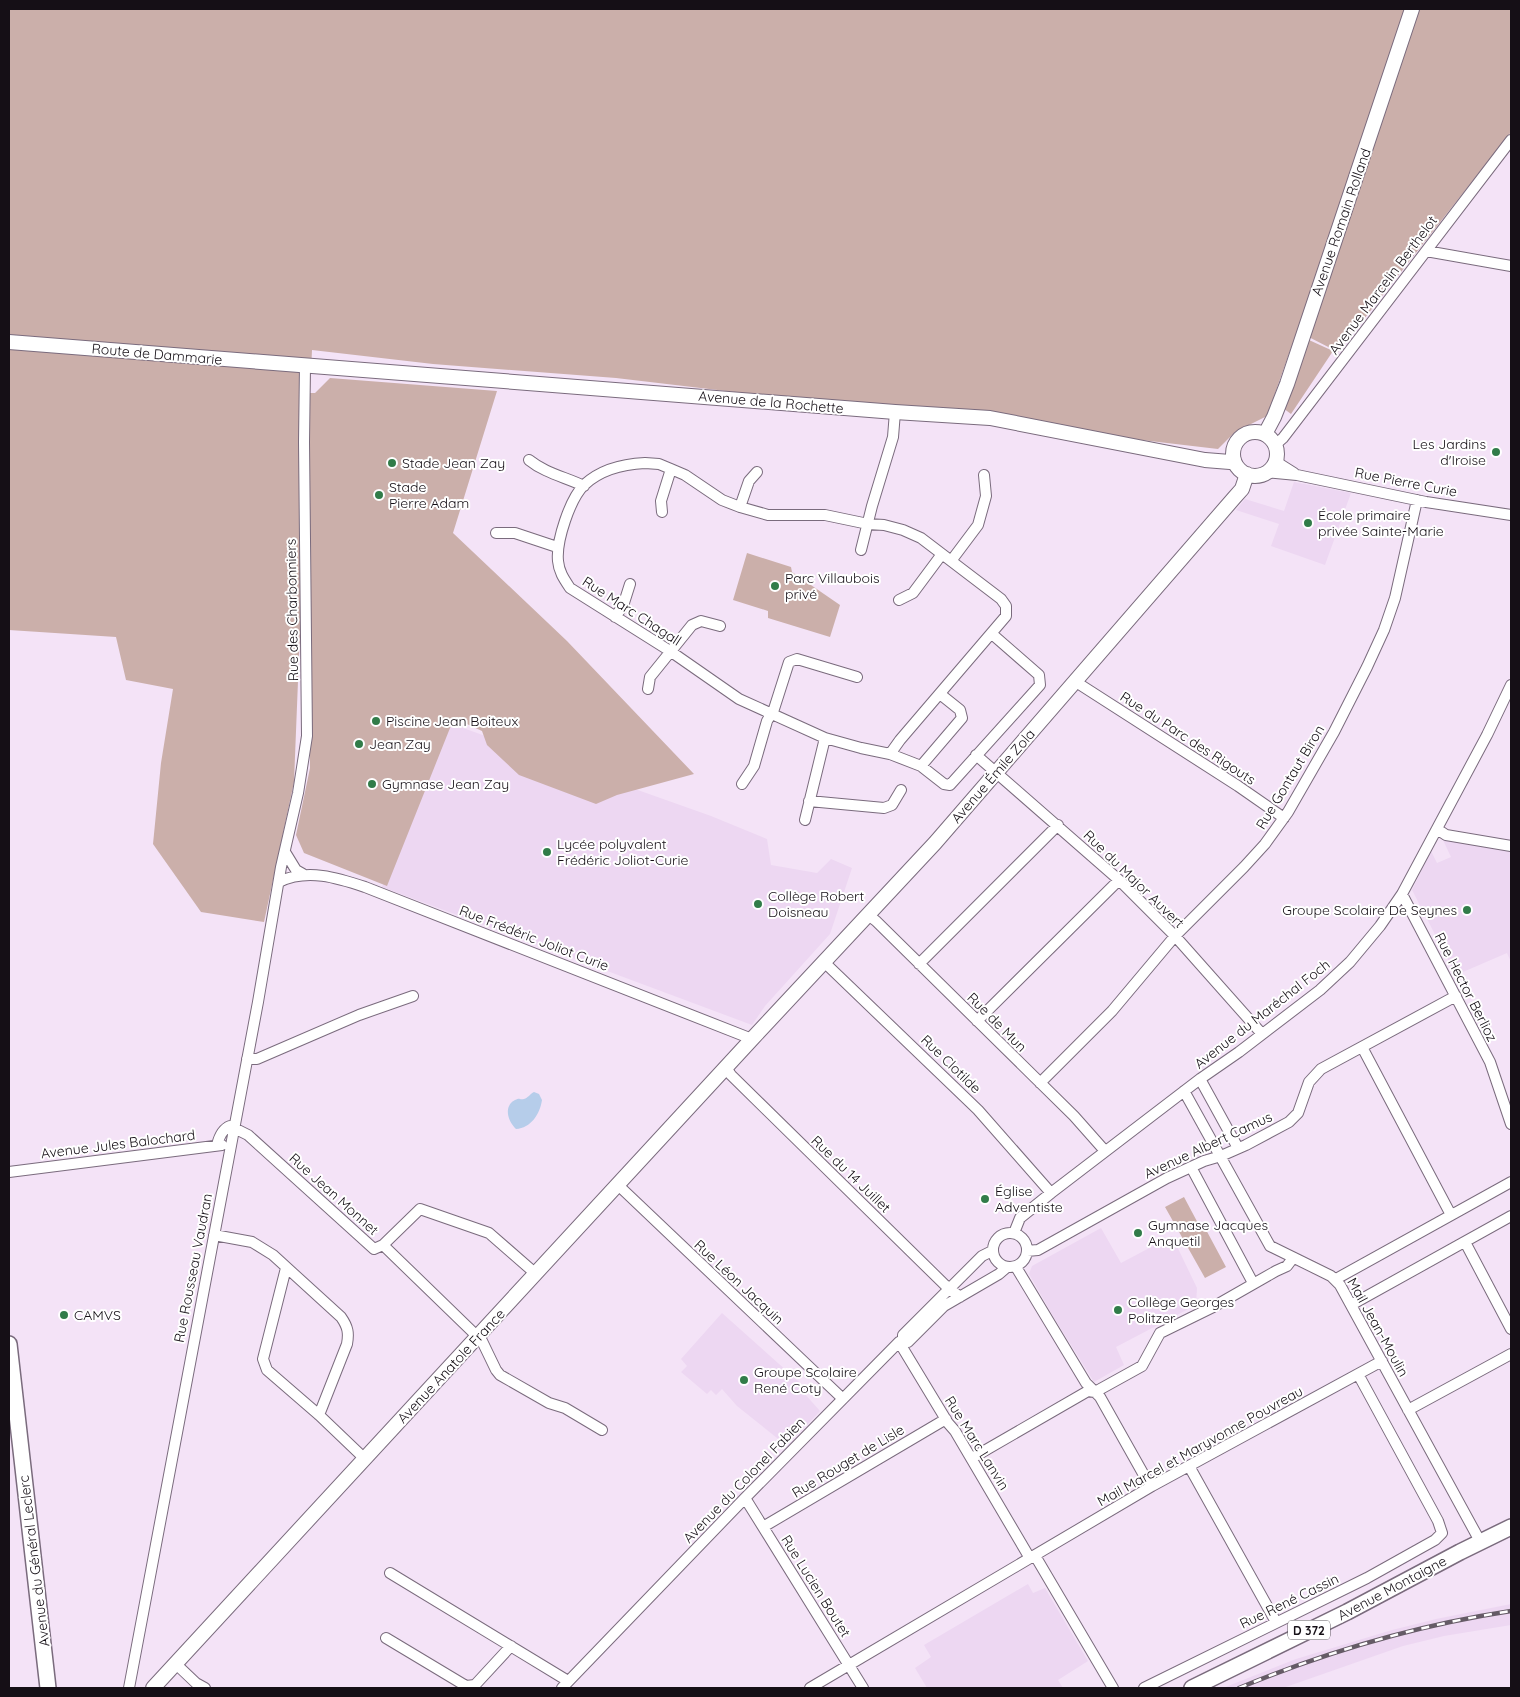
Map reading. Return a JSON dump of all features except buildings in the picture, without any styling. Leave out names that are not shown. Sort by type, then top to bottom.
[{"type":"main road","name":"Avenue Romain Rolland","points":[[1264,434],[1274,417],[1287,384],[1412,9]]},
{"type":"main road","name":"Route de Dammarie","points":[[9,342],[304,365]]},
{"type":"main road","name":"Avenue de la Rochette","points":[[304,365],[990,418],[1205,460],[1230,462],[1234,460]]},
{"type":"main road","points":[[1250,432],[1264,434],[1275,445],[1276,461],[1266,472],[1257,475],[1247,474],[1239,469],[1234,460],[1233,450],[1241,437],[1250,432]]},
{"type":"main road","name":"Avenue Émile Zola","points":[[726,1068],[935,843],[997,773],[1242,489],[1247,474]]},
{"type":"main road","name":"Avenue Anatole France","points":[[153,1688],[726,1068]]},
{"type":"main road","name":"Avenue du Général Leclerc","points":[[9,1344],[48,1688]]},
{"type":"main road","name":"Avenue du Général Leclerc","points":[[9,1426],[41,1688]]},
{"type":"main road","name":"Avenue Montaigne","points":[[1192,1688],[1511,1528]]},
{"type":"street","name":"Avenue Marcelin Berthelot","points":[[1275,445],[1283,438],[1511,140]]},
{"type":"street","points":[[1426,251],[1511,266]]},
{"type":"street","name":"Rue des Charbonniers","points":[[285,852],[298,793],[307,736],[304,365]]},
{"type":"street","points":[[861,550],[893,437],[895,412]]},
{"type":"street","points":[[529,460],[540,469],[584,486]]},
{"type":"street","name":"Rue Pierre Curie","points":[[1276,461],[1297,475]]},
{"type":"street","name":"Rue Marc Chagall","points":[[890,754],[1006,616],[1004,602],[921,538],[903,530],[826,515],[768,515],[722,500],[686,475],[659,464],[630,464],[607,471],[584,486],[567,516],[557,547],[561,575],[570,588],[670,651],[739,699],[825,738],[890,754],[921,766],[944,784],[950,785],[976,755]]},
{"type":"street","points":[[662,512],[661,502],[671,469]]},
{"type":"street","points":[[740,507],[749,481],[757,472]]},
{"type":"street","name":"Rue Pierre Curie","points":[[1266,472],[1297,475],[1417,500],[1511,515]]},
{"type":"street","points":[[951,561],[978,525],[986,496],[984,475]]},
{"type":"street","name":"Rue Gontaut Biron","points":[[1040,1083],[1112,1011],[1175,936],[1265,844],[1284,818],[1334,732],[1384,630],[1394,598],[1417,500]]},
{"type":"street","points":[[496,533],[515,533],[557,547]]},
{"type":"street","points":[[899,600],[913,593],[942,554]]},
{"type":"street","points":[[615,617],[624,606],[630,584]]},
{"type":"street","points":[[648,689],[650,677],[692,625],[701,621],[720,626]]},
{"type":"street","points":[[976,755],[1040,685],[1039,675],[992,634]]},
{"type":"street","points":[[742,784],[754,766],[767,722],[772,714],[789,662],[797,659],[857,677]]},
{"type":"street","name":"Rue du Parc des Rigouts","points":[[1076,682],[1238,786],[1284,818]]},
{"type":"street","name":"Avenue du Maréchal Foch","points":[[1014,1233],[1020,1218],[1105,1151],[1320,990],[1350,962],[1380,926],[1402,894],[1487,735],[1511,685]]},
{"type":"street","points":[[921,766],[962,718],[960,710],[940,694]]},
{"type":"street","points":[[805,820],[825,738]]},
{"type":"street","name":"Rue du Major Auvert","points":[[976,755],[1119,880],[1175,936],[1262,1034]]},
{"type":"street","points":[[809,801],[884,808],[892,805],[901,790]]},
{"type":"street","points":[[919,964],[1058,825]]},
{"type":"street","points":[[1437,829],[1446,835],[1511,846]]},
{"type":"street","points":[[285,852],[296,870],[303,874]]},
{"type":"street","name":"Rue Rousseau Vaudran","points":[[129,1688],[285,852]]},
{"type":"street","name":"Rue Frédéric Joliot Curie","points":[[279,882],[290,876],[303,874],[329,877],[366,887],[752,1039]]},
{"type":"street","points":[[977,1021],[1119,880]]},
{"type":"street","name":"Rue Hector Berlioz","points":[[1402,894],[1490,1062],[1511,1124]]},
{"type":"street","name":"Rue de Mun","points":[[868,915],[1040,1083],[1105,1151]]},
{"type":"street","name":"Rue Clotilde","points":[[824,962],[978,1110],[1051,1193]]},
{"type":"street","points":[[247,1059],[257,1059],[359,1015],[413,996]]},
{"type":"street","name":"Avenue Albert Camus","points":[[1028,1251],[1038,1250],[1145,1190],[1191,1167],[1238,1148],[1289,1122],[1298,1113],[1312,1077],[1321,1069],[1456,996]]},
{"type":"street","points":[[1362,1047],[1451,1215]]},
{"type":"street","name":"Rue du 14 Juillet","points":[[726,1068],[731,1076],[948,1292],[960,1297]]},
{"type":"street","points":[[1200,1079],[1238,1148]]},
{"type":"street","name":"Mail Jean-Moulin","points":[[1184,1091],[1270,1246],[1336,1279],[1481,1543]]},
{"type":"street","points":[[217,1145],[219,1138],[226,1128],[230,1126],[234,1128]]},
{"type":"street","name":"Rue Jean Monnet","points":[[234,1128],[248,1135],[374,1249],[383,1245],[482,1341],[500,1375],[549,1403],[565,1408],[602,1430]]},
{"type":"street","name":"Avenue Jules Balochard","points":[[9,1172],[231,1144]]},
{"type":"street","points":[[1191,1167],[1253,1283]]},
{"type":"street","points":[[1336,1279],[1511,1182]]},
{"type":"street","name":"Rue Léon Jacquin","points":[[618,1185],[842,1398]]},
{"type":"street","points":[[383,1245],[420,1209],[489,1233],[536,1274]]},
{"type":"street","points":[[1350,1305],[1511,1216]]},
{"type":"street","points":[[901,1341],[908,1342],[944,1306],[1011,1267],[1024,1260],[1028,1251],[1025,1242],[1018,1235],[1014,1233],[1003,1234],[999,1237],[992,1246],[996,1262],[1011,1267],[1086,1383],[1100,1397],[1145,1477],[1152,1486]]},
{"type":"street","points":[[214,1235],[252,1242],[273,1255],[341,1317],[346,1324],[349,1334],[347,1344],[319,1415]]},
{"type":"street","points":[[1465,1242],[1511,1329]]},
{"type":"street","points":[[948,1292],[982,1256],[992,1251]]},
{"type":"street","points":[[1276,1270],[1280,1262],[1280,1251]]},
{"type":"street","points":[[972,1458],[1088,1391],[1095,1392],[1142,1366],[1160,1333],[1213,1306],[1276,1270],[1287,1266],[1293,1258]]},
{"type":"street","points":[[286,1268],[263,1359],[267,1370],[319,1415],[365,1459]]},
{"type":"street","name":"Avenue du Colonel Fabien","points":[[565,1685],[842,1398],[948,1292]]},
{"type":"street","name":"Rue Marc Lanvin","points":[[901,1341],[1028,1555],[1037,1559],[1113,1688]]},
{"type":"street","points":[[1408,1410],[1511,1354]]},
{"type":"street","name":"Mail Marcel et Maryvonne Pouvreau","points":[[810,1688],[1152,1486],[1382,1362]]},
{"type":"street","name":"Rue René Cassin","points":[[1144,1688],[1367,1578],[1435,1540],[1442,1533],[1438,1521],[1358,1374]]},
{"type":"street","name":"Rue Rouget de Lisle","points":[[763,1527],[946,1419]]},
{"type":"street","points":[[1189,1466],[1276,1622]]},
{"type":"street","name":"Rue Lucien Boutet","points":[[745,1498],[863,1688]]},
{"type":"street","points":[[390,1573],[511,1646],[565,1685]]},
{"type":"street","points":[[386,1638],[466,1686],[474,1685],[511,1646]]},
{"type":"street","points":[[176,1664],[196,1683],[205,1688]]},
{"type":"shaded area","points":[[9,9],[1511,9],[1511,132],[1338,352],[1297,331],[1267,416],[1235,432],[1218,449],[616,378],[433,364],[312,350],[310,393],[315,393],[330,378],[497,391],[453,533],[567,641],[694,774],[617,795],[596,804],[519,775],[487,745],[482,731],[454,718],[387,886],[304,853],[296,835],[310,768],[309,404],[294,782],[264,922],[201,912],[153,844],[161,763],[173,689],[126,680],[116,637],[9,630]]},
{"type":"shaded area","points":[[1309,340],[1333,351],[1291,414],[1283,408]]},
{"type":"shaded area","name":"École primaire privée Sainte-Marie","points":[[1294,482],[1351,493],[1325,565],[1271,546],[1279,524],[1236,510],[1245,499],[1284,511]]},
{"type":"shaded area","name":"Parc Villaubois privé","points":[[747,553],[791,567],[792,572],[840,605],[830,637],[768,618],[768,611],[733,600]]},
{"type":"shaded area","name":"Lycée polyvalent Frédéric Joliot-Curie","points":[[449,723],[711,816],[767,839],[771,865],[817,873],[831,859],[852,868],[830,934],[765,1006],[752,1025],[382,887]]},
{"type":"shaded area","name":"Groupe Scolaire De Seynes","points":[[1448,838],[1511,849],[1511,962],[1507,953],[1456,975],[1412,890],[1431,851],[1437,863],[1451,857],[1443,840]]},
{"type":"shaded area","points":[[1184,1197],[1200,1227],[1204,1226],[1226,1267],[1205,1278],[1165,1207]]},
{"type":"shaded area","name":"Collège Georges Politzer","points":[[1101,1228],[1121,1263],[1172,1236],[1197,1288],[1196,1305],[1116,1347],[1124,1365],[1094,1382],[1029,1274],[1032,1266]]},
{"type":"shaded area","name":"Groupe Scolaire René Coty","points":[[722,1313],[807,1389],[804,1393],[820,1411],[787,1446],[737,1406],[722,1389],[716,1395],[711,1390],[707,1394],[681,1372],[687,1366],[681,1359]]},
{"type":"shaded area","points":[[1028,1584],[1033,1593],[1045,1588],[1088,1661],[1058,1680],[1063,1688],[927,1688],[915,1668],[931,1657],[924,1645]]},
{"type":"shaded area","points":[[1511,1604],[1511,1625],[1444,1636],[1403,1646],[1283,1688],[1223,1688],[1296,1659],[1392,1630]]},
{"type":"water","points":[[534,1092],[539,1094],[542,1100],[537,1115],[526,1126],[516,1129],[509,1118],[509,1106],[515,1100],[525,1098]]},
{"type":"railway","points":[[1239,1688],[1305,1663],[1373,1641],[1442,1624],[1511,1611]]},
{"type":"place","name":"Les Jardins d'Iroise","points":[[1496,452]]},
{"type":"place","name":"Stade Jean Zay","points":[[392,463]]},
{"type":"place","name":"Stade Pierre Adam","points":[[379,495]]},
{"type":"place","name":"École primaire privée Sainte-Marie","points":[[1308,523]]},
{"type":"place","name":"Parc Villaubois privé","points":[[775,586]]},
{"type":"place","name":"Piscine Jean Boiteux","points":[[376,721]]},
{"type":"place","name":"Jean Zay","points":[[359,744]]},
{"type":"place","name":"Gymnase Jean Zay","points":[[372,784]]},
{"type":"place","name":"Lycée polyvalent Frédéric Joliot-Curie","points":[[547,852]]},
{"type":"place","name":"Collège Robert Doisneau","points":[[758,904]]},
{"type":"place","name":"Groupe Scolaire De Seynes","points":[[1467,910]]},
{"type":"place","name":"Église Adventiste","points":[[985,1199]]},
{"type":"place","name":"Gymnase Jacques Anquetil","points":[[1138,1233]]},
{"type":"place","name":"Collège Georges Politzer","points":[[1118,1310]]},
{"type":"place","name":"CAMVS","points":[[64,1315]]},
{"type":"place","name":"Groupe Scolaire René Coty","points":[[744,1380]]}]
